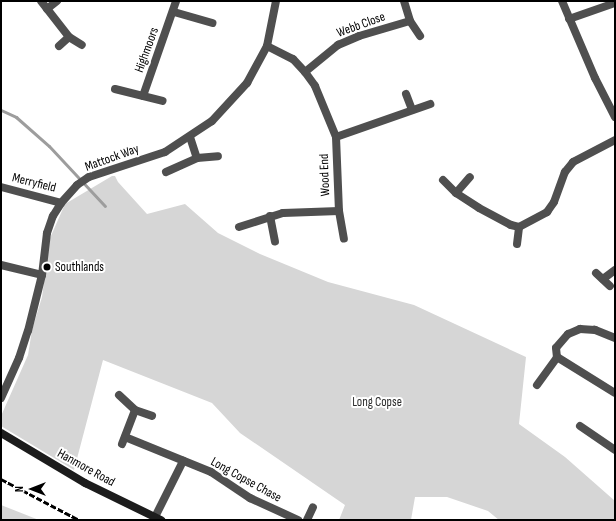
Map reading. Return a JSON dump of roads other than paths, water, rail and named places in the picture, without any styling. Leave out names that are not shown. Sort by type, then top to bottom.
[{"type":"street","points":[[41,1],[69,37],[82,45]]},
{"type":"street","points":[[48,9],[57,1]]},
{"type":"street","name":"Highmoors","points":[[143,96],[174,12],[176,1]]},
{"type":"street","name":"Mattock Way","points":[[1,398],[19,358],[42,276],[47,233],[53,216],[61,203],[77,185],[90,177],[164,152],[190,137],[212,121],[247,83],[267,46],[276,1]]},
{"type":"street","points":[[404,1],[410,21],[420,36]]},
{"type":"street","points":[[562,1],[595,78],[615,117]]},
{"type":"street","points":[[569,19],[615,3]]},
{"type":"street","points":[[174,12],[212,23]]},
{"type":"street","name":"Webb Close","points":[[305,72],[338,45],[359,36],[410,21]]},
{"type":"street","points":[[59,46],[69,37]]},
{"type":"street","points":[[267,46],[293,59],[305,72],[314,86],[336,137],[430,104]]},
{"type":"street","points":[[115,89],[163,101]]},
{"type":"street","points":[[406,94],[412,110]]},
{"type":"street","points":[[190,137],[197,158]]},
{"type":"street","name":"Wood End","points":[[336,137],[339,211],[344,239]]},
{"type":"street","points":[[443,180],[456,193],[511,225],[519,227],[547,212],[554,202],[565,172],[573,162],[615,140]]},
{"type":"street","points":[[166,172],[197,158],[218,156]]},
{"type":"street","points":[[456,193],[470,177]]},
{"type":"street","name":"Merryfield","points":[[1,187],[61,203]]},
{"type":"street","name":"Wood End","points":[[239,227],[283,213],[339,211]]},
{"type":"street","points":[[270,216],[275,242]]},
{"type":"street","points":[[517,244],[519,227]]},
{"type":"street","points":[[1,265],[42,276]]},
{"type":"street","points":[[603,279],[615,270]]},
{"type":"street","points":[[596,273],[610,286]]},
{"type":"street","points":[[537,385],[557,357],[556,348],[573,331],[580,329],[595,330],[615,337]]},
{"type":"street","points":[[557,357],[615,393]]},
{"type":"street","points":[[119,395],[135,410],[152,416]]},
{"type":"street","name":"Long Copse Chase","points":[[135,410],[124,440],[210,472],[250,498],[298,520]]},
{"type":"street","points":[[580,426],[614,448]]},
{"type":"street","name":"Hanmore Road","points":[[1,433],[85,483],[158,519]]},
{"type":"street","points":[[158,519],[183,461]]},
{"type":"street","points":[[307,520],[314,507]]},
{"type":"waterway","points":[[1,110],[16,117],[49,146],[105,206]]},
{"type":"railway","points":[[1,479],[79,520]]},
{"type":"place","name":"Southlands","points":[[47,267]]},
{"type":"park label","name":"Long Copse","points":[[377,402]]}]
